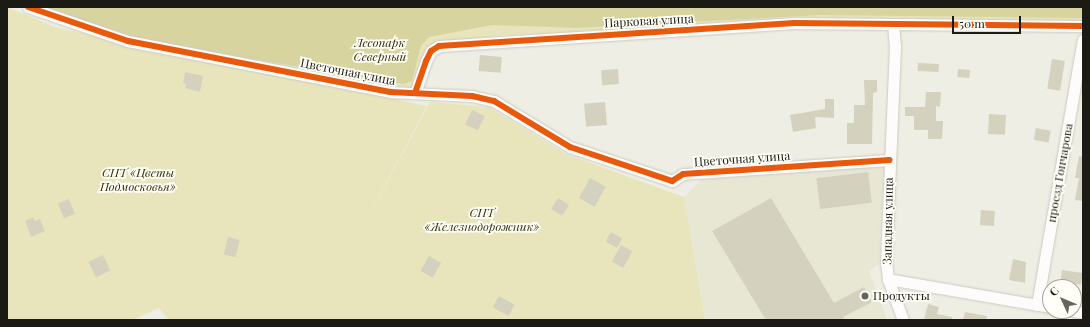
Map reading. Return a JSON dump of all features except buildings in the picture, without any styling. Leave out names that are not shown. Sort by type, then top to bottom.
[{"type":"street","name":"Цветочная улица","points":[[28,7],[128,42],[390,92],[472,96],[494,101],[570,147],[672,181],[683,174],[890,160]]},
{"type":"street","name":"Парковая улица","points":[[415,93],[426,61],[432,51],[439,46],[794,23],[1083,26]]},
{"type":"street","name":"Западная улица","points":[[893,24],[896,46],[886,261],[888,279],[903,320]]},
{"type":"street","name":"проезд Гончарова","points":[[1037,305],[1083,40]]},
{"type":"street","points":[[888,279],[1042,306]]},
{"type":"shaded area","points":[[884,167],[879,264],[869,271],[887,320],[705,320],[684,197],[707,175]]},
{"type":"green space","points":[[7,7],[55,27],[173,53],[86,29],[1083,7],[1083,23],[710,28],[504,35],[470,39],[423,54],[417,85],[407,93],[335,87],[427,106],[352,248],[430,102],[489,107],[566,154],[684,197],[705,320],[168,320],[159,308],[133,320],[7,320]]},
{"type":"green space","name":"Лесопарк Северный","points":[[30,7],[1083,7],[1083,18],[820,15],[577,28],[492,25],[429,37],[421,46],[412,81],[404,84],[130,39]]},
{"type":"cycle path","points":[[28,7],[128,41],[390,92],[472,96],[494,101],[570,147],[672,181],[683,174],[890,160]]},
{"type":"cycle path","points":[[415,93],[431,51],[439,46],[794,23],[1083,26]]},
{"type":"place","name":"Продукты","points":[[865,296]]},
{"type":"park label","name":"СНТ «Цветы Подмосковья»","points":[[138,180]]},
{"type":"park label","name":"СНТ «Железнодорожник»","points":[[482,220]]}]
